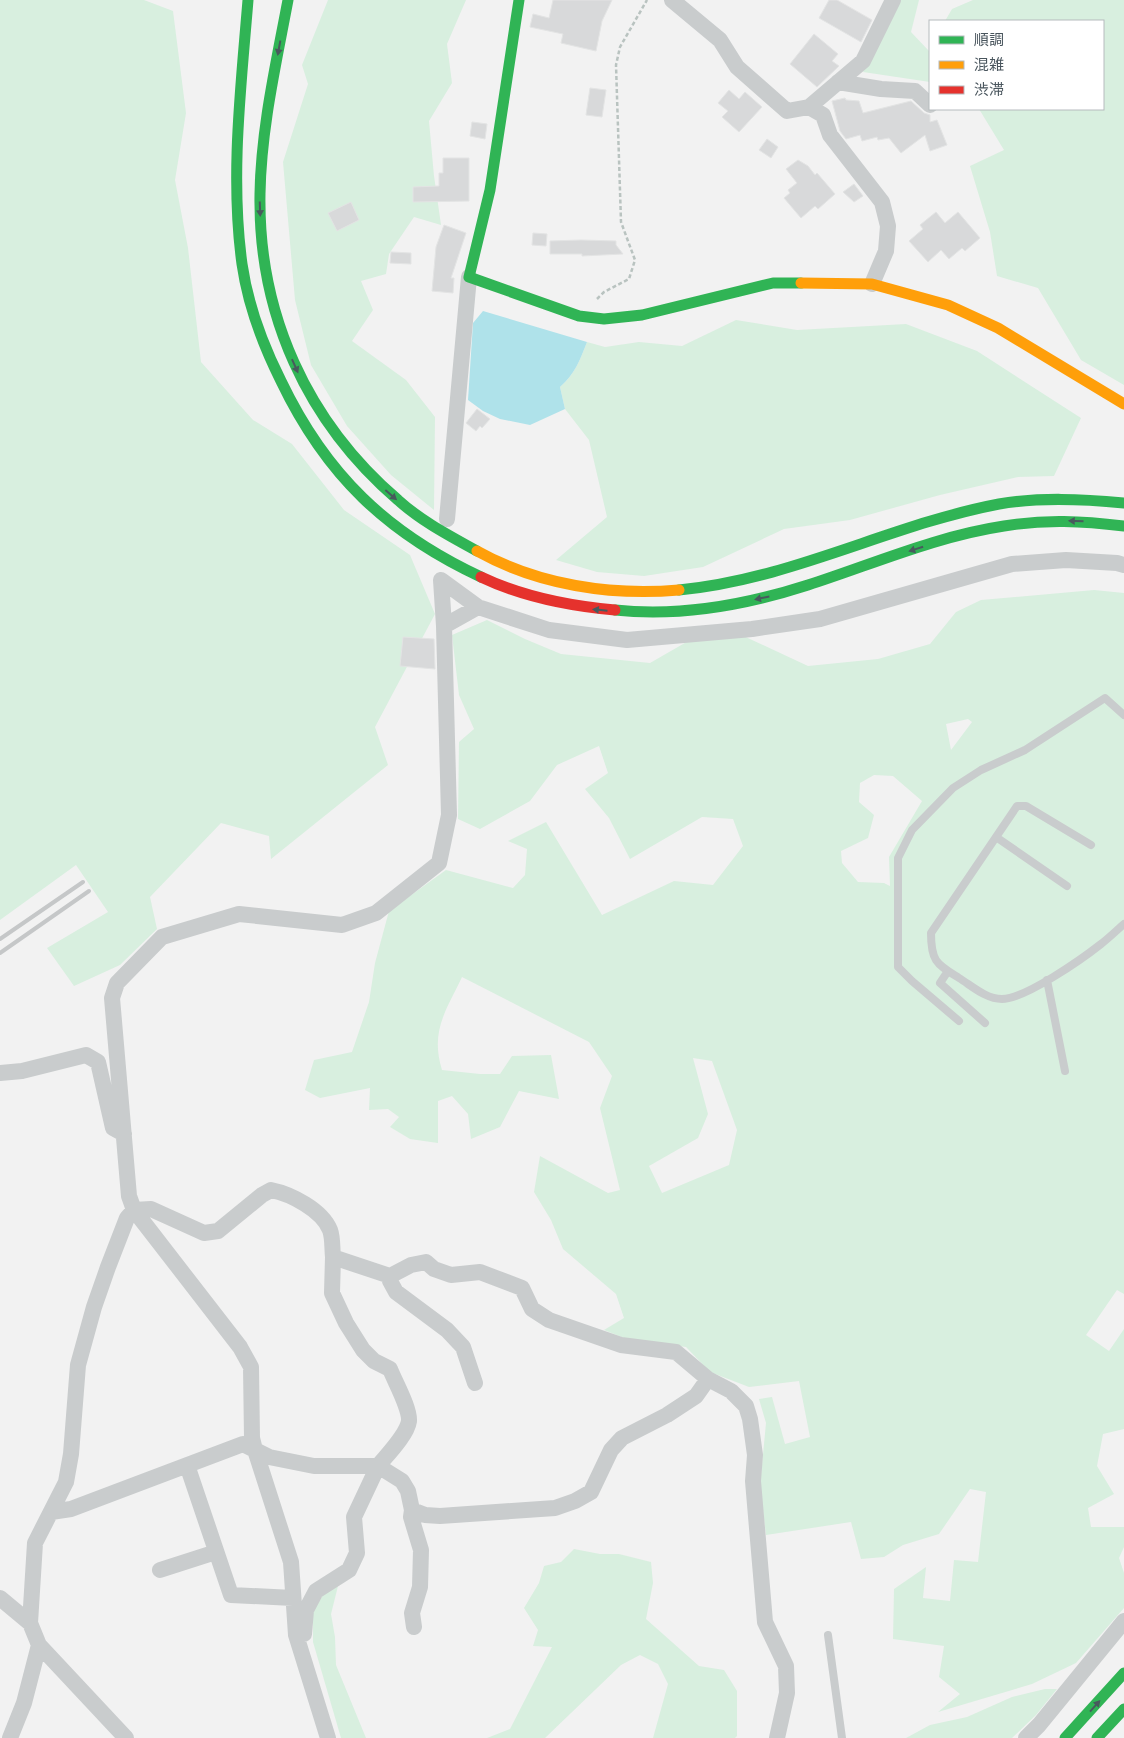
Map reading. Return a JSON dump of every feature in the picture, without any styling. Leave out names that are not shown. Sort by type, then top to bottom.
[{"type":"main road","points":[[248,0],[238,118],[236,160],[238,207],[242,258],[250,303],[263,342],[291,403],[330,464],[354,490],[385,518],[451,564],[493,584],[566,605],[633,613],[676,612],[726,606],[773,596],[962,535],[1003,526],[1054,521],[1082,521],[1124,526]]},
{"type":"main road","points":[[288,0],[260,160],[259,209],[264,259],[272,302],[282,337],[307,392],[321,416],[345,448],[369,475],[397,500],[453,539],[495,560],[530,574],[572,585],[634,592],[675,590],[722,584],[768,575],[910,527],[1000,504],[1043,499],[1082,499],[1124,503]]},
{"type":"main road","points":[[519,0],[516,30],[490,190],[470,278],[579,316],[604,319],[642,315],[773,283],[872,284],[948,305],[998,328],[1124,404]]},
{"type":"main road","points":[[1064,1738],[1124,1673]]},
{"type":"main road","points":[[1097,1738],[1124,1709]]},
{"type":"street","points":[[672,0],[720,40],[737,67],[787,111],[809,107],[863,62],[893,0]]},
{"type":"street","points":[[838,82],[881,89],[916,91],[929,103]]},
{"type":"street","points":[[809,107],[823,115],[830,135],[882,202],[888,226],[886,251],[872,284]]},
{"type":"street","points":[[447,519],[470,278]]},
{"type":"street","points":[[328,1738],[296,1635],[291,1562],[252,1438],[251,1367],[240,1347],[134,1210],[129,1196],[112,998],[117,983],[162,937],[240,914],[342,925],[376,913],[440,863],[449,814],[441,580],[478,607],[549,630],[627,640],[752,628],[820,619],[1012,564],[1066,560],[1117,563],[1124,566]]},
{"type":"street","points":[[444,626],[478,607]]},
{"type":"street","points":[[0,1073],[22,1071],[86,1055],[98,1062],[113,1128],[124,1134]]},
{"type":"street","points":[[126,1738],[39,1645],[30,1623],[35,1543],[66,1482],[71,1454],[78,1365],[94,1307],[108,1267],[127,1218],[134,1210],[151,1209],[204,1233],[218,1231],[262,1195],[271,1190],[278,1191],[312,1208],[323,1218],[330,1231],[333,1257],[332,1293],[346,1323],[363,1350],[374,1361],[390,1369],[409,1414],[406,1431],[378,1466],[354,1517],[357,1553],[349,1570],[316,1591],[306,1610],[305,1647],[301,1650]]},
{"type":"street","points":[[333,1257],[390,1276],[411,1264],[426,1262],[434,1269],[451,1275],[480,1272],[522,1288],[532,1309],[549,1320],[621,1345],[676,1352],[708,1379],[731,1391],[746,1406],[750,1419],[755,1455],[753,1481],[765,1622],[786,1666],[787,1693],[777,1738]]},
{"type":"street","points":[[390,1276],[390,1281],[396,1292],[447,1330],[463,1347],[475,1383]]},
{"type":"street","points":[[412,1510],[440,1516],[555,1508],[575,1502],[591,1492],[611,1450],[622,1438],[667,1415],[696,1396],[708,1379]]},
{"type":"street","points":[[51,1512],[71,1509],[243,1444],[269,1457],[314,1466],[378,1466],[402,1481],[408,1491],[412,1517],[421,1550],[420,1587],[412,1613],[414,1627]]},
{"type":"street","points":[[187,1465],[231,1595],[293,1598]]},
{"type":"street","points":[[160,1570],[216,1552]]},
{"type":"street","points":[[0,1598],[30,1623]]},
{"type":"street","points":[[1026,1738],[1039,1726],[1123,1625]]},
{"type":"street","points":[[10,1738],[24,1703],[39,1645]]},
{"type":"lane","points":[[959,1021],[898,967],[898,858],[912,830],[952,788],[981,770],[1025,750],[1105,698],[1124,715]]},
{"type":"lane","points":[[1091,845],[1026,806],[1017,806],[931,933],[931,946],[937,964],[990,997],[1004,999],[1022,994],[1047,980],[1102,944],[1124,924]]},
{"type":"lane","points":[[996,838],[1067,886]]},
{"type":"lane","points":[[948,971],[940,983],[985,1023]]},
{"type":"lane","points":[[1047,980],[1065,1071]]},
{"type":"lane","points":[[828,1635],[842,1738]]},
{"type":"path","points":[[579,316],[604,292],[628,279],[635,260],[621,222],[616,66],[620,47],[647,0]]},
{"type":"green space","points":[[0,0],[144,0],[173,11],[186,113],[175,180],[188,248],[201,362],[253,420],[292,444],[344,510],[410,555],[435,614],[375,727],[388,765],[271,859],[269,836],[221,823],[150,897],[157,929],[120,965],[74,986],[47,948],[108,912],[76,865],[0,920]]},
{"type":"green space","points":[[328,0],[466,0],[447,44],[452,83],[429,121],[441,225],[414,217],[389,254],[386,274],[361,281],[373,310],[352,341],[406,380],[435,417],[434,510],[391,475],[347,426],[311,365],[295,300],[283,162],[308,84],[302,65]]},
{"type":"green space","points":[[899,0],[919,0],[911,32],[929,51],[929,82],[863,72]]},
{"type":"green space","points":[[973,0],[1124,0],[1124,385],[1081,360],[1038,288],[997,276],[990,232],[970,166],[1004,150],[980,110],[1104,110],[1104,20],[946,20],[952,9]]},
{"type":"green space","points":[[736,320],[797,330],[906,324],[977,351],[1081,418],[1054,476],[1018,477],[940,495],[850,520],[784,529],[703,567],[644,576],[597,572],[556,560],[607,517],[589,440],[565,409],[560,387],[573,372],[587,342],[605,347],[639,342],[682,346]]},
{"type":"green space","points":[[1094,590],[1124,593],[1124,1294],[1117,1290],[1086,1335],[1109,1351],[1124,1329],[1124,1429],[1103,1434],[1097,1466],[1114,1494],[1088,1508],[1091,1527],[1124,1527],[1124,1547],[1119,1558],[1124,1573],[1124,1608],[1076,1663],[1032,1684],[938,1712],[960,1694],[939,1677],[944,1646],[893,1639],[894,1589],[926,1567],[923,1598],[950,1601],[954,1560],[978,1562],[986,1492],[970,1489],[939,1534],[903,1545],[884,1557],[861,1559],[851,1522],[766,1535],[760,1486],[766,1423],[759,1399],[772,1397],[785,1444],[810,1437],[799,1381],[749,1387],[710,1372],[686,1347],[624,1338],[604,1330],[624,1318],[616,1294],[563,1249],[551,1220],[534,1192],[540,1156],[608,1193],[620,1190],[600,1108],[612,1076],[589,1042],[462,977],[445,1011],[439,1032],[438,1044],[442,1070],[500,1074],[512,1056],[551,1055],[559,1099],[519,1091],[500,1127],[471,1139],[468,1114],[452,1096],[438,1101],[438,1143],[410,1139],[390,1127],[399,1117],[388,1109],[369,1110],[370,1088],[320,1098],[305,1090],[314,1060],[352,1052],[369,1002],[375,963],[389,911],[446,870],[513,888],[525,875],[527,849],[508,841],[546,822],[602,915],[674,881],[713,885],[743,846],[733,819],[702,817],[630,859],[609,818],[585,789],[608,773],[599,746],[557,765],[530,801],[480,829],[458,819],[459,742],[474,729],[459,695],[452,635],[487,620],[561,654],[650,663],[690,640],[737,633],[808,666],[878,659],[930,644],[956,612],[981,600]],"holes":[[[968,719],[972,722],[951,750],[946,724]],[[874,775],[893,776],[922,801],[889,857],[890,886],[884,883],[858,882],[842,863],[841,851],[868,838],[874,815],[859,802],[860,783]],[[693,1058],[712,1061],[737,1130],[729,1165],[662,1193],[649,1166],[698,1138],[708,1114]]]},
{"type":"green space","points":[[574,1549],[600,1554],[619,1554],[651,1562],[653,1583],[646,1619],[699,1666],[724,1670],[737,1691],[737,1736],[735,1738],[653,1738],[668,1684],[658,1664],[640,1655],[621,1665],[545,1738],[487,1738],[510,1729],[552,1647],[533,1646],[538,1630],[524,1608],[539,1583],[544,1566],[561,1562]]},
{"type":"green space","points":[[338,1586],[331,1614],[335,1637],[336,1665],[366,1738],[341,1738],[313,1642],[313,1611],[323,1595]]},
{"type":"green space","points":[[1045,1689],[1057,1689],[1036,1715],[1012,1738],[906,1738],[930,1725],[967,1717],[1012,1697]]},
{"type":"water","points":[[483,311],[587,342],[573,372],[560,387],[565,409],[530,425],[500,419],[483,411],[468,400],[473,323]]},
{"type":"building","points":[[553,0],[612,0],[602,21],[596,51],[561,43],[563,34],[530,27],[533,14],[549,18]]},
{"type":"building","points":[[829,0],[837,0],[872,20],[861,42],[819,18]]},
{"type":"building","points":[[814,34],[838,54],[832,61],[839,66],[817,87],[790,64]]},
{"type":"building","points":[[590,88],[606,90],[602,117],[586,115]]},
{"type":"building","points":[[729,90],[739,99],[745,92],[762,107],[739,132],[722,117],[728,111],[718,103]]},
{"type":"building","points":[[845,98],[846,100],[859,101],[863,113],[911,101],[924,113],[930,115],[930,122],[937,120],[947,145],[930,151],[925,135],[901,153],[889,138],[878,140],[877,137],[862,141],[860,135],[846,139],[840,131],[832,101]]},
{"type":"building","points":[[472,122],[487,124],[485,139],[470,136]]},
{"type":"building","points":[[767,139],[778,147],[771,158],[759,150]]},
{"type":"building","points":[[443,158],[469,158],[469,201],[413,202],[413,187],[439,186],[439,173],[443,173]]},
{"type":"building","points":[[798,160],[808,166],[815,175],[817,173],[835,194],[818,209],[815,206],[801,218],[784,198],[790,193],[788,190],[797,183],[786,169]]},
{"type":"building","points":[[854,184],[863,196],[854,202],[843,192]]},
{"type":"building","points":[[351,202],[359,220],[337,231],[328,213]]},
{"type":"building","points":[[936,212],[945,223],[958,212],[980,238],[965,251],[962,248],[949,259],[941,250],[928,262],[909,241],[923,229],[920,225]]},
{"type":"building","points":[[444,225],[466,233],[451,278],[454,278],[453,293],[432,291],[436,247]]},
{"type":"building","points":[[533,233],[547,234],[546,246],[532,245]]},
{"type":"building","points":[[550,241],[616,241],[616,245],[623,254],[582,256],[582,254],[550,254]]},
{"type":"building","points":[[391,252],[411,253],[411,264],[390,263]]},
{"type":"building","points":[[477,409],[490,419],[482,428],[480,426],[476,431],[466,423]]},
{"type":"building","points":[[403,637],[434,639],[435,669],[400,666]]},
{"type":"railway","points":[[0,939],[83,882]]},
{"type":"railway","points":[[0,953],[89,891]]},
{"type":"traffic: fast","points":[[248,0],[238,132],[237,198],[242,264],[252,309],[262,338],[274,367],[299,415],[339,473],[363,498],[416,541],[447,560],[481,577]]},
{"type":"traffic: fast","points":[[288,0],[266,121],[260,194],[262,238],[268,281],[279,323],[294,363],[314,401],[338,436],[366,469],[416,515],[477,551]]},
{"type":"traffic: fast","points":[[519,0],[490,190],[469,277],[579,316],[604,319],[642,315],[773,283],[801,283]]},
{"type":"traffic: fast","points":[[679,590],[721,584],[762,575],[958,513],[999,504],[1061,499],[1124,503]]},
{"type":"traffic: fast","points":[[615,610],[664,612],[737,604],[808,585],[954,536],[1004,526],[1034,522],[1094,523],[1124,526]]},
{"type":"traffic: fast","points":[[1065,1738],[1124,1673]]},
{"type":"traffic: fast","points":[[1097,1738],[1124,1709]]},
{"type":"traffic: slow","points":[[801,283],[872,284],[948,305],[998,328],[1124,404]]},
{"type":"traffic: slow","points":[[477,551],[500,563],[525,572],[575,586],[627,591],[679,590]]},
{"type":"traffic: jam","points":[[481,577],[513,590],[546,600],[615,610]]}]
